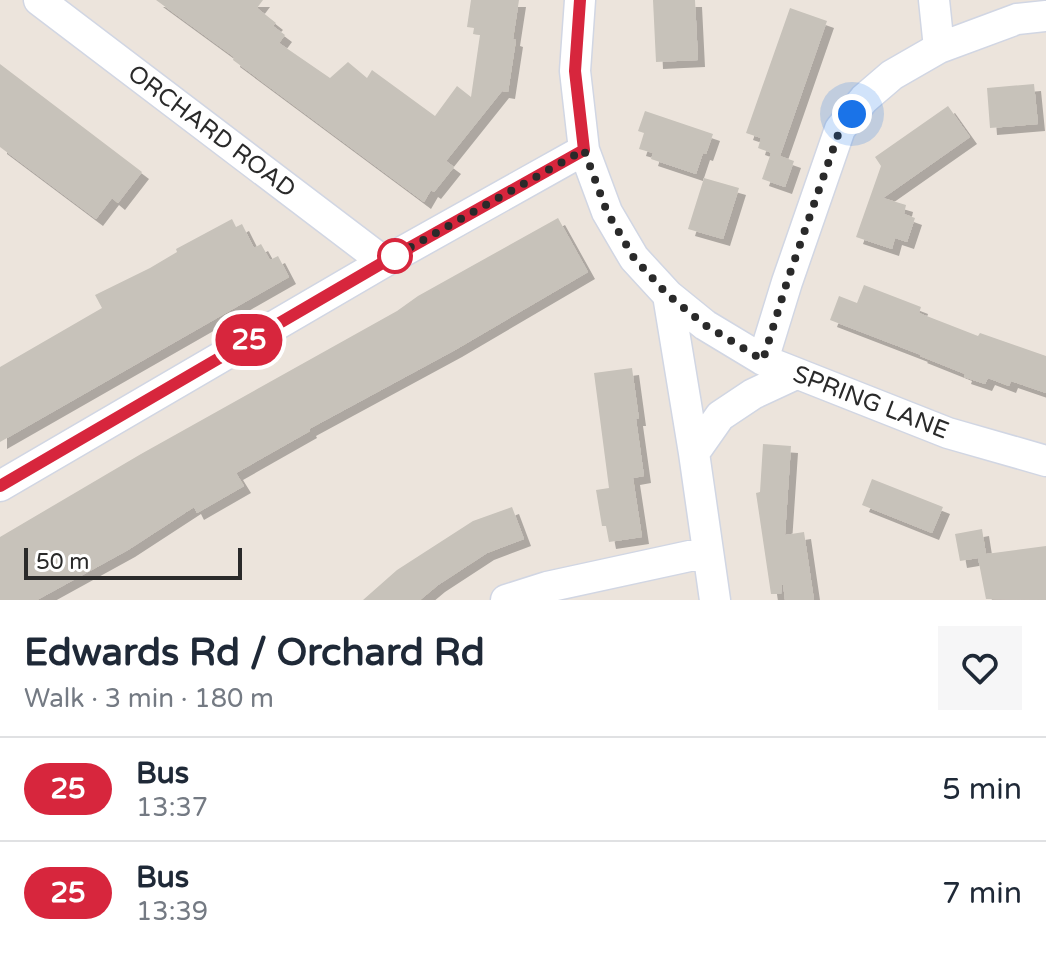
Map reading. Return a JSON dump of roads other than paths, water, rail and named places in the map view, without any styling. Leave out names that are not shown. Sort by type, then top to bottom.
[{"type":"street","name":"ORCHARD ROAD","points":[[39,0],[384,262]]},
{"type":"street","name":"SPRING LANE","points":[[580,0],[575,71],[584,150],[607,212],[634,258],[668,295],[705,325],[763,360],[948,433],[1046,461]]},
{"type":"street","points":[[934,0],[939,48]]},
{"type":"street","points":[[763,360],[840,129],[864,99],[892,75],[939,48],[1017,19],[1046,16]]},
{"type":"street","points":[[0,486],[384,262],[584,150]]},
{"type":"street","points":[[668,295],[715,600]]},
{"type":"street","points":[[694,453],[720,416],[753,394],[796,374]]},
{"type":"street","points":[[506,600],[547,587],[708,552]]}]
